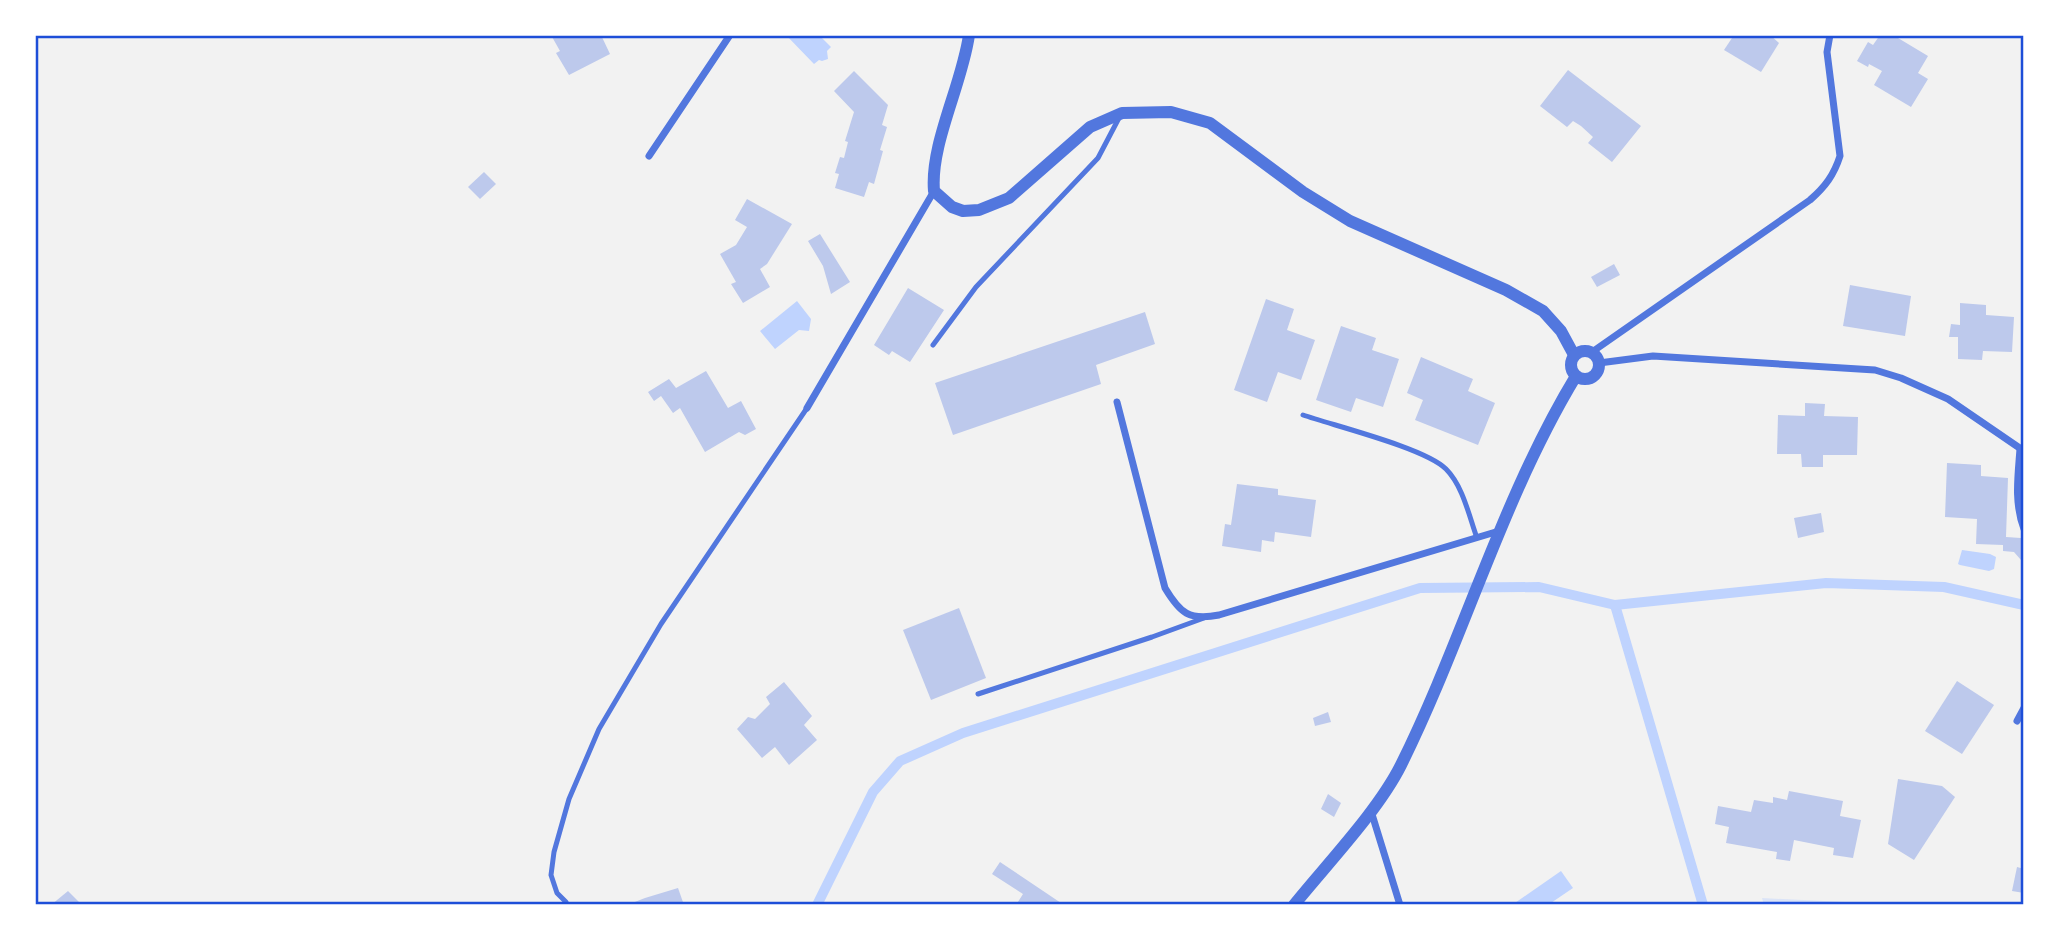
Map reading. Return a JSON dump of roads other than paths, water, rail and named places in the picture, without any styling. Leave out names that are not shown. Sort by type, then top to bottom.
[{"type":"street","points":[[649,156],[730,35]]},
{"type":"street","points":[[807,408],[934,191],[936,159],[965,63],[969,35]]},
{"type":"street","points":[[1595,358],[1810,200],[1828,183],[1840,156],[1827,52],[1830,35]]},
{"type":"street","points":[[934,191],[952,207],[963,211],[979,210],[1009,198],[1090,128],[1122,113],[1171,112],[1210,123],[1303,192],[1350,221],[1506,290],[1543,311],[1561,331],[1574,355]]},
{"type":"street","points":[[1294,905],[1371,810],[1400,767],[1472,601],[1499,531],[1538,447],[1576,376],[1571,363],[1574,355],[1583,350],[1595,358],[1653,356],[1875,370],[1901,378],[1948,398],[2022,450],[2018,513],[2024,529]]},
{"type":"street","points":[[1576,376],[1585,379],[1594,376],[1595,358]]},
{"type":"street","points":[[1117,402],[1165,588],[1180,611],[1204,618],[1499,531]]},
{"type":"street","points":[[2017,721],[2024,708]]},
{"type":"street","points":[[1371,810],[1400,905]]},
{"type":"lane","points":[[933,345],[976,287],[1098,158],[1122,113]]},
{"type":"lane","points":[[566,902],[557,893],[551,875],[554,852],[569,799],[599,729],[661,624],[807,408]]},
{"type":"lane","points":[[1303,415],[1434,460],[1455,480],[1477,538]]},
{"type":"lane","points":[[978,694],[1204,618]]},
{"type":"water","points":[[786,35],[819,35],[831,47],[827,51],[828,59],[814,64]]},
{"type":"water","points":[[797,301],[811,319],[809,331],[799,330],[775,349],[760,331]]},
{"type":"water","points":[[1962,550],[1996,557],[1994,569],[1989,571],[1958,564]]},
{"type":"water","points":[[1561,871],[1573,888],[1548,905],[1512,905]]},
{"type":"waterway","points":[[817,905],[873,792],[900,761],[963,733],[1420,588],[1539,587],[1615,605],[1826,583],[1944,587],[2024,605]]},
{"type":"waterway","points":[[1615,605],[1703,905]]}]
